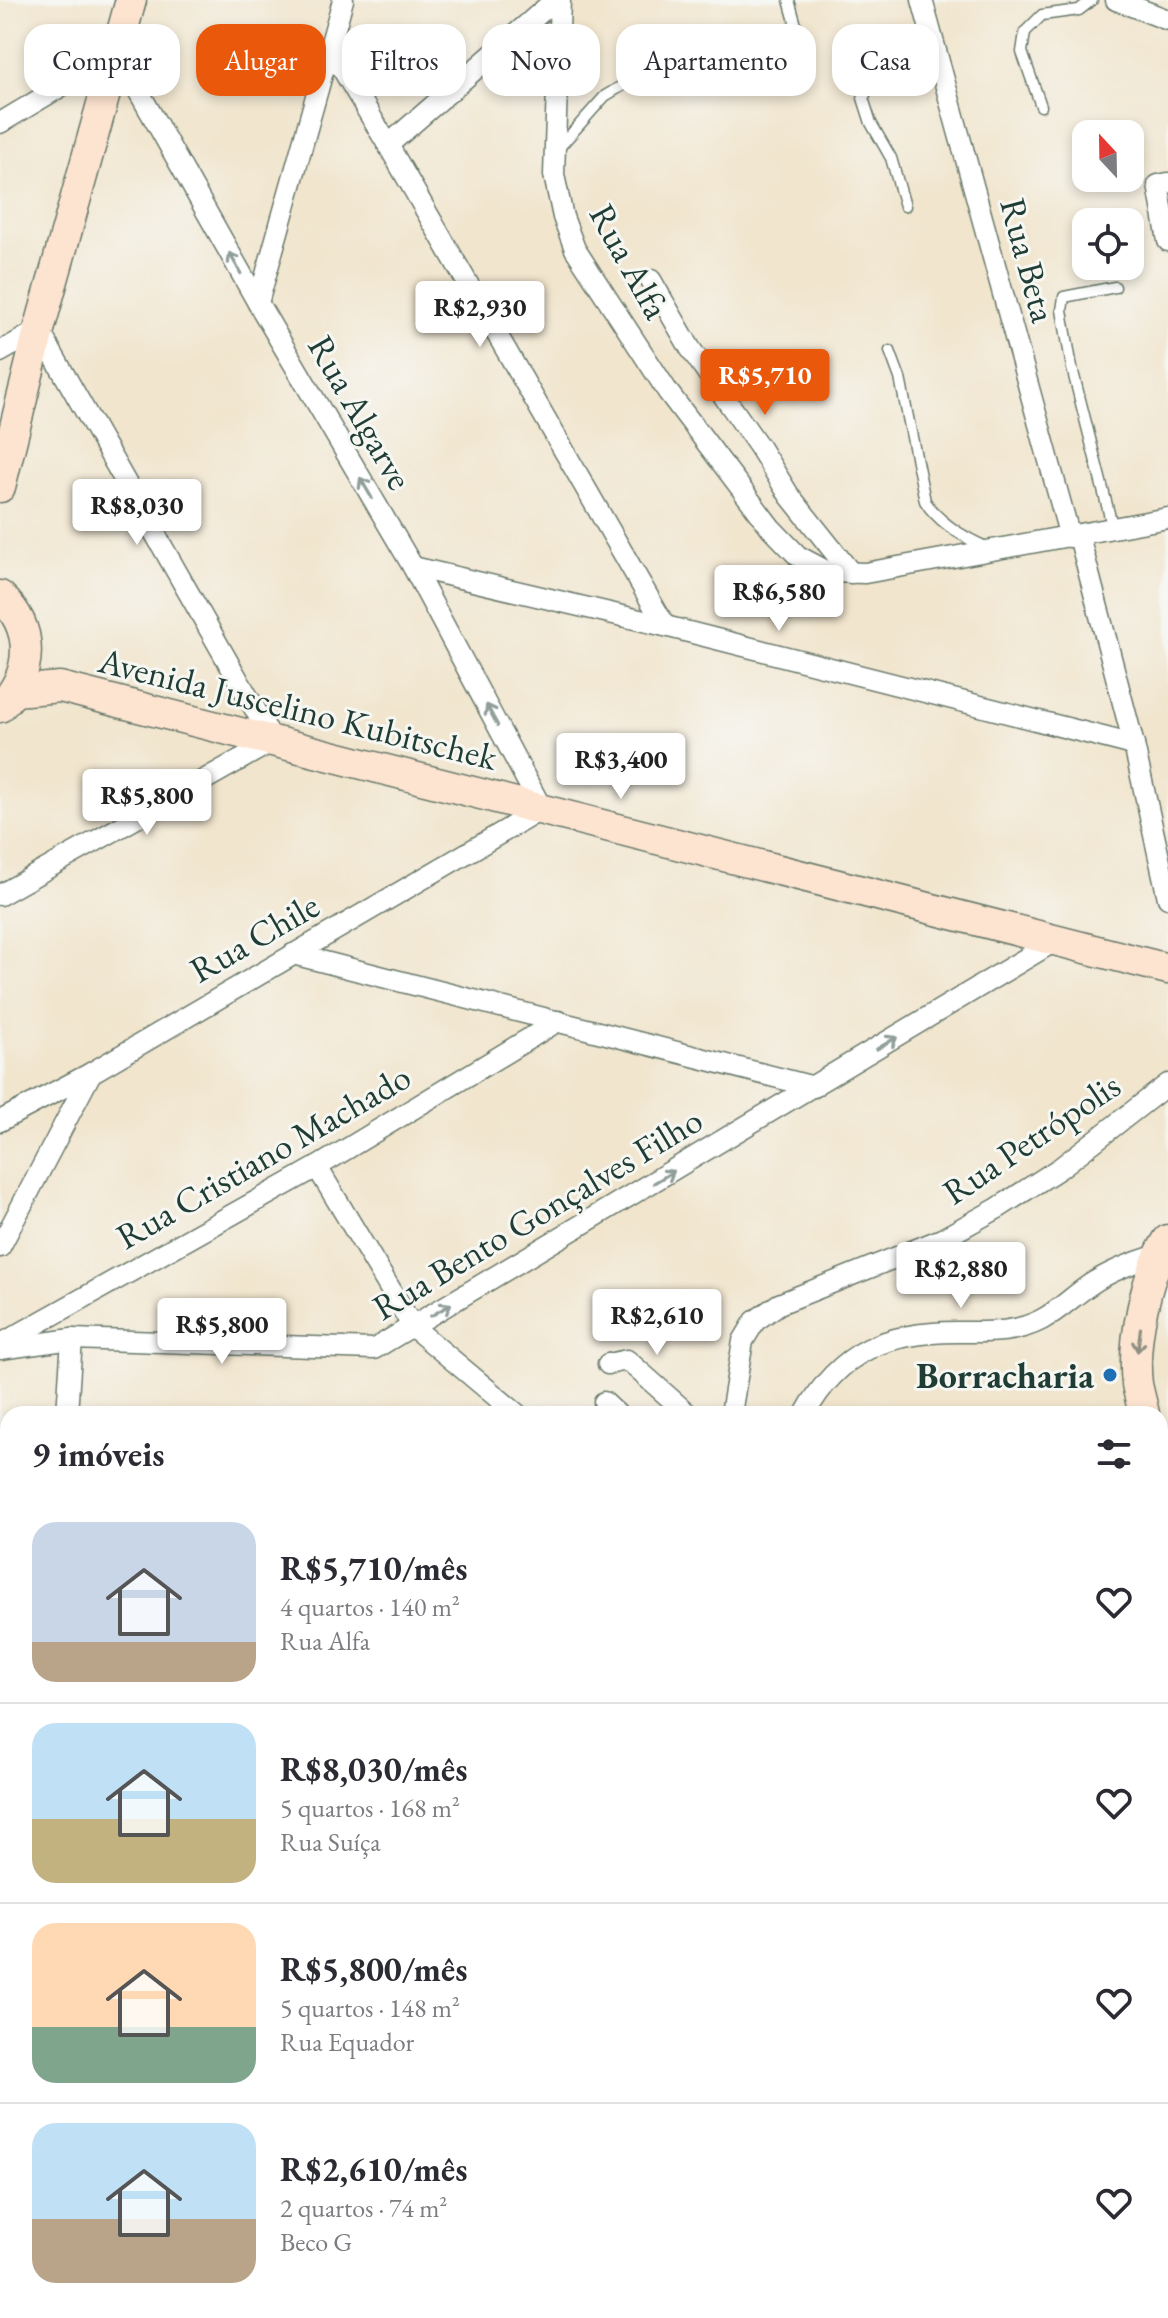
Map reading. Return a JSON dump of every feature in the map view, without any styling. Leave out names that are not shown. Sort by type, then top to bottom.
[{"type":"street","points":[[125,24],[131,0]]},
{"type":"street","points":[[258,303],[343,0]]},
{"type":"street","points":[[388,145],[558,0]]},
{"type":"street","name":"Rua Alfa","points":[[558,0],[554,175],[563,217],[575,249],[668,392],[771,528],[798,556],[828,572],[865,573],[1168,518]]},
{"type":"street","name":"Rua Beta","points":[[922,0],[929,24]]},
{"type":"street","points":[[1116,0],[1168,20]]},
{"type":"street","points":[[331,50],[665,626]]},
{"type":"street","name":"Rua Beta","points":[[939,62],[1134,745],[1168,898]]},
{"type":"street","points":[[0,123],[45,96]]},
{"type":"street","points":[[0,487],[39,330],[105,96]]},
{"type":"street","name":"Rua Algarve","points":[[141,96],[413,567],[542,809]]},
{"type":"street","points":[[1168,183],[1158,185],[1168,241]]},
{"type":"street","points":[[651,280],[690,348],[789,495],[851,573]]},
{"type":"street","points":[[0,352],[39,330]]},
{"type":"street","points":[[0,895],[273,741],[39,330]]},
{"type":"street","points":[[413,567],[665,626],[1134,745]]},
{"type":"street","points":[[0,596],[20,621],[26,638],[27,657],[23,675],[8,699]]},
{"type":"street","name":"Avenida Juscelino Kubitschek","points":[[27,657],[60,687]]},
{"type":"street","name":"Avenida Juscelino Kubitschek","points":[[8,699],[60,687],[1168,969]]},
{"type":"street","name":"Rua Chile","points":[[0,1121],[91,1073],[542,809]]},
{"type":"street","name":"Rua Bento Gonçalves Filho","points":[[0,1347],[72,1339],[374,1349],[1055,941]]},
{"type":"street","points":[[293,954],[814,1087]]},
{"type":"street","name":"Rua Cristiano Machado","points":[[0,1347],[317,1167],[558,1021]]},
{"type":"street","points":[[0,1247],[91,1073]]},
{"type":"street","name":"Rua Petrópolis","points":[[732,1406],[743,1341],[755,1321],[779,1304],[942,1239],[998,1208],[1060,1168],[1168,1084]]},
{"type":"street","points":[[317,1167],[413,1327],[507,1406]]},
{"type":"street","points":[[810,1406],[842,1367],[865,1348],[894,1337],[938,1332],[1005,1333],[1041,1320],[1092,1283],[1163,1247]]},
{"type":"street","points":[[1142,1406],[1137,1382],[1137,1341],[1163,1247]]},
{"type":"street","points":[[68,1406],[72,1339]]},
{"type":"street","points":[[608,1364],[627,1360],[679,1406]]},
{"type":"lane","points":[[789,0],[796,24]]},
{"type":"lane","points":[[1041,106],[1022,52],[1025,32],[1042,15],[1079,10],[1092,0]]},
{"type":"lane","points":[[555,153],[605,96],[616,89]]},
{"type":"lane","points":[[864,96],[871,123],[891,158],[905,206]]},
{"type":"lane","points":[[1113,529],[1072,368],[1062,310],[1064,297],[1115,287]]},
{"type":"lane","points":[[890,351],[900,378],[925,501],[932,513],[974,542],[993,551]]},
{"type":"place","name":"Borracharia","points":[[1110,1375]]}]
